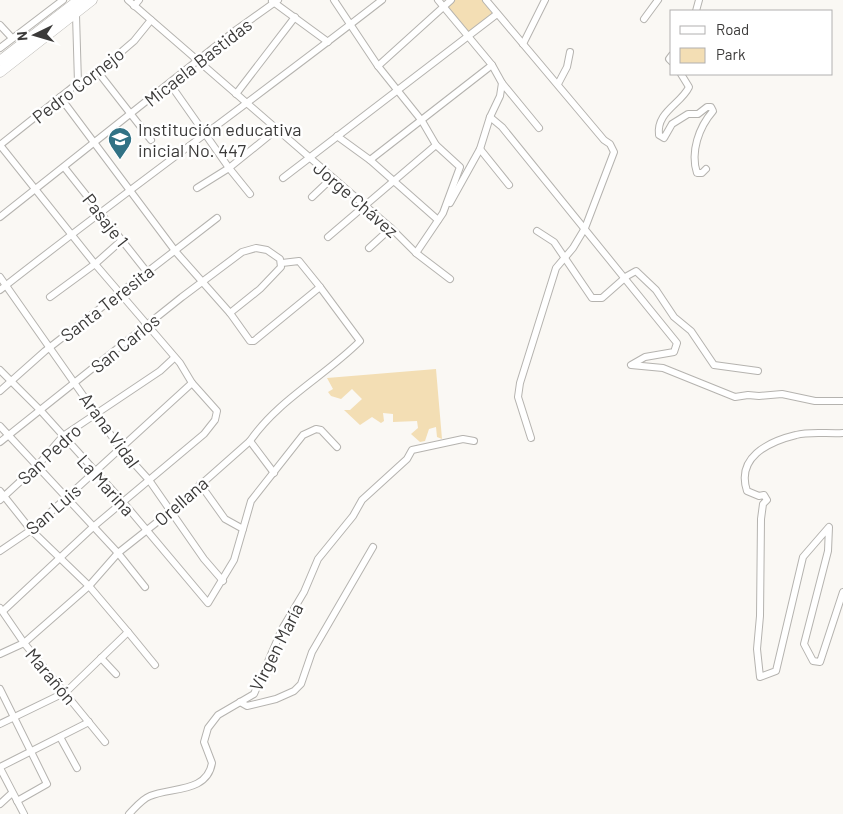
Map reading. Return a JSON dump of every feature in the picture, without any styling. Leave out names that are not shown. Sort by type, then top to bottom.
[{"type":"highway","points":[[0,62],[79,0]]},
{"type":"highway","points":[[0,72],[92,0]]},
{"type":"street","points":[[0,48],[63,0]]},
{"type":"street","name":"Jorge Chávez","points":[[128,0],[391,228],[416,253],[450,279]]},
{"type":"street","points":[[134,6],[140,0]]},
{"type":"street","points":[[334,0],[378,66],[422,121],[436,145],[460,167],[443,213]]},
{"type":"street","points":[[0,290],[130,188],[247,104],[382,0]]},
{"type":"street","points":[[438,0],[492,65],[502,83],[539,128]]},
{"type":"street","points":[[378,66],[451,0]]},
{"type":"street","points":[[486,0],[610,144],[614,152],[585,228],[556,268],[520,383],[518,397],[531,438]]},
{"type":"street","points":[[644,19],[658,0]]},
{"type":"street","points":[[275,1],[328,42]]},
{"type":"street","name":"Micaela Bastidas","points":[[0,217],[36,190],[94,141],[275,1]]},
{"type":"street","points":[[523,44],[544,1]]},
{"type":"street","points":[[76,14],[78,83]]},
{"type":"street","points":[[284,178],[467,35],[497,14]]},
{"type":"street","points":[[236,94],[295,18]]},
{"type":"street","name":"Pedro Cornejo","points":[[0,145],[78,83],[98,72],[134,41],[151,20]]},
{"type":"street","points":[[0,25],[12,38]]},
{"type":"street","points":[[558,84],[567,67],[570,52]]},
{"type":"street","points":[[370,160],[492,65]]},
{"type":"street","points":[[98,72],[151,140]]},
{"type":"street","points":[[682,75],[689,86],[668,110],[658,130],[659,135],[664,138],[672,124],[688,114],[698,114],[707,107],[711,107],[713,111],[699,132],[694,166],[697,174],[706,170]]},
{"type":"street","points":[[416,253],[443,213],[480,149],[490,117],[500,96],[502,83]]},
{"type":"street","points":[[170,84],[229,168],[250,194]]},
{"type":"street","points":[[60,97],[130,188],[176,252],[230,313],[250,341],[254,341],[320,287],[299,261],[282,263],[281,267],[260,289],[230,313]]},
{"type":"street","points":[[490,117],[502,127],[674,338],[677,345],[674,352],[645,357],[631,365],[663,368],[735,397],[748,394],[759,396],[782,394],[815,401],[843,400]]},
{"type":"street","points":[[197,188],[229,168],[276,130]]},
{"type":"street","points":[[337,136],[370,160],[438,220]]},
{"type":"street","points":[[0,145],[95,264],[174,358],[192,383],[214,405],[217,411],[215,420],[204,434],[122,502],[1,610]]},
{"type":"street","points":[[328,237],[394,183],[436,145]]},
{"type":"street","points":[[480,149],[509,185]]},
{"type":"street","name":"Pasaje 1","points":[[64,167],[147,272]]},
{"type":"street","points":[[312,197],[332,178]]},
{"type":"street","name":"Santa Teresita","points":[[0,391],[50,347],[119,293],[176,252],[217,218]]},
{"type":"street","points":[[370,248],[391,228]]},
{"type":"street","points":[[537,231],[554,242],[592,298],[602,298],[636,271],[656,290],[674,317],[691,331],[714,365],[758,371]]},
{"type":"street","points":[[50,297],[95,264],[122,240]]},
{"type":"street","name":"San Carlos","points":[[0,442],[41,411],[75,381],[248,248],[267,250],[282,263]]},
{"type":"street","name":"Arana Vidal","points":[[0,277],[75,381],[120,448],[148,480],[223,581]]},
{"type":"street","name":"Orellana","points":[[0,654],[24,642],[89,586],[118,553],[170,511],[250,441],[260,427],[275,412],[358,343],[360,339],[320,287]]},
{"type":"street","name":"San Pedro","points":[[2,496],[38,465],[63,436],[160,371],[174,358]]},
{"type":"street","name":"La Marina","points":[[0,370],[41,411],[94,473],[147,530],[208,603],[223,581]]},
{"type":"street","name":"San Luis","points":[[0,551],[32,530],[192,383]]},
{"type":"street","points":[[0,426],[118,553],[145,587]]},
{"type":"street","points":[[223,581],[234,560],[251,500],[303,435],[316,429],[321,430],[337,447]]},
{"type":"street","points":[[843,433],[797,435],[755,453],[745,468],[743,480],[747,491],[758,496],[764,494],[767,500],[763,504],[761,519],[760,616],[757,649],[760,677],[776,671],[803,557],[829,527],[828,551],[804,644],[813,661],[820,662],[843,592]]},
{"type":"street","name":"Virgen María","points":[[129,814],[149,796],[190,787],[206,776],[212,763],[204,742],[205,733],[218,715],[256,692],[282,629],[304,592],[318,559],[353,516],[362,500],[397,466],[407,459],[412,450],[463,439],[474,441]]},
{"type":"street","points":[[250,441],[274,473]]},
{"type":"street","points":[[200,484],[225,519],[243,529]]},
{"type":"street","points":[[2,496],[58,559],[89,586],[155,665]]},
{"type":"street","points":[[240,702],[246,706],[276,699],[294,691],[301,684],[312,652],[372,547]]},
{"type":"street","name":"Marañón","points":[[1,610],[24,642],[105,742]]},
{"type":"street","points":[[0,724],[66,692],[128,632]]},
{"type":"street","points":[[101,658],[116,674]]},
{"type":"street","points":[[0,689],[47,784],[17,801]]},
{"type":"street","points":[[24,814],[0,768],[89,722]]},
{"type":"street","points":[[60,737],[77,768]]},
{"type":"street","points":[[0,804],[12,794]]},
{"type":"green space","points":[[451,0],[486,0],[497,14],[467,35],[443,6]]},
{"type":"green space","points":[[436,369],[442,439],[437,437],[436,427],[429,429],[425,441],[420,442],[411,434],[418,428],[417,421],[393,422],[393,414],[383,413],[384,421],[381,423],[372,417],[360,425],[344,410],[350,410],[362,399],[352,389],[341,399],[331,396],[328,392],[333,389],[327,378]]},
{"type":"place","name":"Institución educativa inicial No. 447","points":[[120,160]]}]
